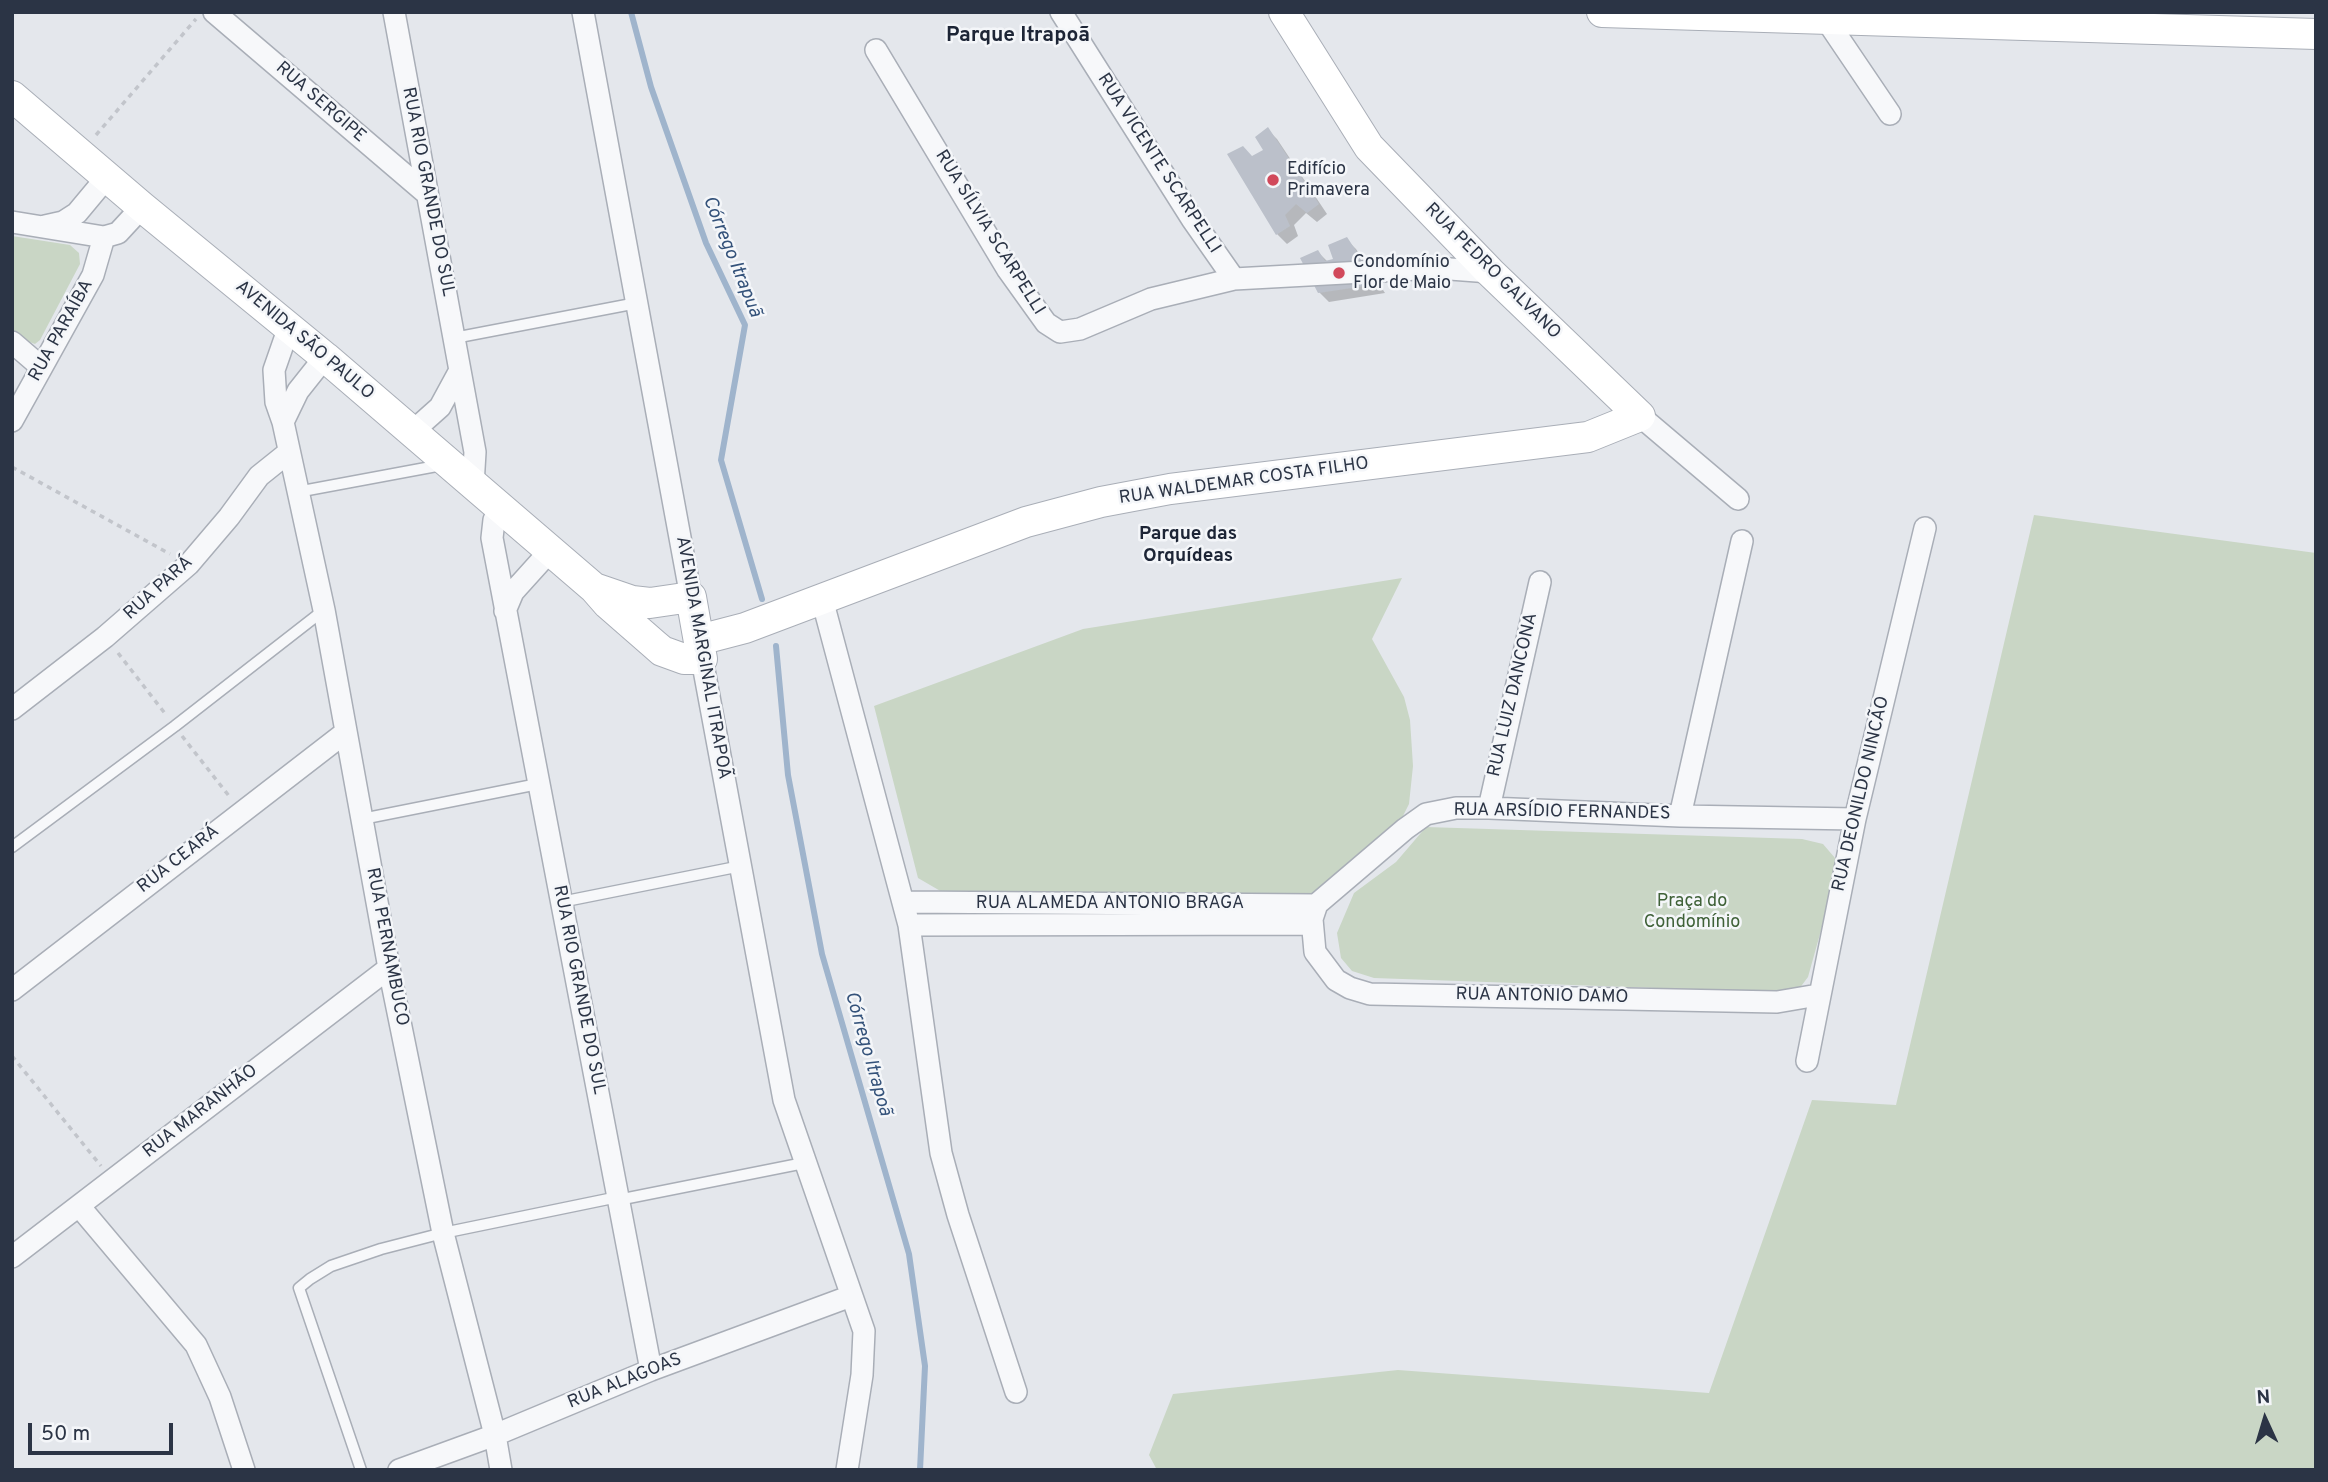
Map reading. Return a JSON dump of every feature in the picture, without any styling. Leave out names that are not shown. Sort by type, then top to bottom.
[{"type":"main road","name":"RUA PEDRO GALVANO","points":[[1284,12],[1368,147],[1490,271],[1640,416]]},
{"type":"main road","points":[[1602,12],[2133,20],[2316,34]]},
{"type":"main road","name":"AVENIDA SÃO PAULO","points":[[12,96],[142,208],[325,357],[594,588],[617,613],[662,651],[684,659],[701,650]]},
{"type":"main road","name":"RUA WALDEMAR COSTA FILHO","points":[[701,650],[745,628],[1026,522],[1101,502],[1170,489],[1587,437],[1640,416]]},
{"type":"main road","name":"AVENIDA SÃO PAULO","points":[[594,588],[613,597],[650,603],[691,597]]},
{"type":"main road","name":"AVENIDA MARGINAL ITRAPOÃ","points":[[691,597],[701,650]]},
{"type":"street","name":"RUA SERGIPE","points":[[214,12],[426,193]]},
{"type":"street","name":"RUA RIO GRANDE DO SUL","points":[[394,12],[475,452],[473,485]]},
{"type":"street","name":"AVENIDA MARGINAL ITRAPOÃ","points":[[583,12],[691,597]]},
{"type":"street","name":"RUA VICENTE SCARPELLI","points":[[1061,12],[1192,219],[1234,279]]},
{"type":"street","points":[[1823,16],[1891,114]]},
{"type":"street","name":"RUA SÍLVIA SCARPELLI","points":[[876,50],[1008,270],[1046,323],[1060,332],[1080,329],[1151,299],[1234,279],[1437,268],[1490,271]]},
{"type":"street","points":[[42,227],[63,222],[77,213],[107,177]]},
{"type":"street","points":[[12,222],[104,237],[118,233],[142,208]]},
{"type":"street","name":"RUA PARAÍBA","points":[[12,421],[93,275],[104,237]]},
{"type":"street","points":[[1437,268],[1460,241]]},
{"type":"street","name":"RUA PERNAMBUCO","points":[[289,327],[274,370],[276,402],[283,422],[324,610],[389,968],[443,1233],[502,1470]]},
{"type":"street","points":[[12,342],[41,367]]},
{"type":"street","points":[[283,422],[298,390],[325,357]]},
{"type":"street","points":[[412,432],[440,407],[459,372]]},
{"type":"street","name":"RUA PEDRO GALVANO","points":[[1640,416],[1738,499]]},
{"type":"street","name":"RUA PARÁ","points":[[12,709],[105,637],[189,564],[259,476],[289,452]]},
{"type":"street","name":"RUA RIO GRANDE DO SUL","points":[[500,508],[494,520],[492,538],[652,1370]]},
{"type":"street","name":"RUA DEONILDO NINCÃO","points":[[1807,1061],[1855,819],[1925,528]]},
{"type":"street","points":[[1680,816],[1742,541]]},
{"type":"street","points":[[505,611],[513,592],[550,551]]},
{"type":"street","name":"RUA LUIZ DANCONA","points":[[1489,808],[1540,582]]},
{"type":"street","points":[[822,599],[909,925],[941,1153],[958,1215],[1016,1392]]},
{"type":"street","name":"AVENIDA MARGINAL ITRAPOÃ","points":[[701,650],[784,1100],[864,1331],[862,1375],[847,1470]]},
{"type":"street","name":"RUA CEARÁ","points":[[12,990],[346,732]]},
{"type":"street","name":"RUA ARSÍDIO FERNANDES","points":[[1313,916],[1405,829],[1426,814],[1456,808],[1855,819]]},
{"type":"street","name":"RUA ALAMEDA ANTONIO BRAGA","points":[[903,902],[1313,916]]},
{"type":"street","name":"RUA ALAMEDA ANTONIO BRAGA","points":[[909,925],[1313,916]]},
{"type":"street","name":"RUA ANTONIO DAMO","points":[[1313,916],[1315,952],[1336,980],[1370,994],[1777,1002],[1818,995]]},
{"type":"street","name":"RUA MARANHÃO","points":[[12,1257],[389,968]]},
{"type":"street","points":[[79,1206],[196,1345],[220,1397],[244,1470]]},
{"type":"street","name":"RUA ALAGOAS","points":[[399,1470],[495,1435],[652,1370],[852,1296]]},
{"type":"lane","points":[[454,338],[637,303]]},
{"type":"lane","points":[[297,492],[448,463]]},
{"type":"lane","points":[[12,847],[324,610]]},
{"type":"lane","points":[[362,819],[538,784]]},
{"type":"lane","points":[[561,902],[741,866]]},
{"type":"lane","points":[[361,1470],[299,1289],[310,1279],[331,1266],[381,1249],[443,1233],[804,1163]]},
{"type":"path","points":[[95,135],[202,12]]},
{"type":"path","points":[[12,467],[189,564]]},
{"type":"path","points":[[12,1056],[113,1180]]},
{"type":"green space","points":[[12,236],[70,245],[79,253],[80,264],[40,340],[35,344],[12,329]]},
{"type":"green space","points":[[2034,515],[2316,553],[2316,1470],[1157,1470],[1149,1455],[1173,1394],[1398,1370],[1709,1393],[1812,1100],[1896,1105]]},
{"type":"green space","points":[[1402,578],[1372,639],[1404,697],[1410,720],[1413,766],[1409,804],[1401,820],[1355,866],[1301,901],[949,896],[918,878],[874,706],[1083,629]]},
{"type":"green space","name":"Praça do Condomínio","points":[[1426,827],[1802,839],[1823,844],[1835,858],[1837,873],[1808,977],[1799,989],[1781,992],[1374,978],[1352,971],[1341,958],[1337,933],[1354,893],[1396,862]]},
{"type":"building","name":"Edifício Primavera","points":[[1268,127],[1319,204],[1307,213],[1296,204],[1285,215],[1290,226],[1276,235],[1227,154],[1243,146],[1252,156],[1263,150],[1255,137]]},
{"type":"building","name":"Condomínio Flor de Maio","points":[[1347,237],[1378,284],[1318,293],[1300,258],[1318,250],[1325,261],[1333,259],[1328,245]]},
{"type":"waterway","name":"Córrego Itrapuã","points":[[631,12],[651,87],[706,243],[745,325],[721,460],[762,599]]},
{"type":"waterway","name":"Córrego Itrapoã","points":[[776,646],[788,775],[822,954],[909,1254],[925,1366],[920,1470]]},
{"type":"place","name":"Edifício Primavera","points":[[1273,180]]},
{"type":"place","name":"Condomínio Flor de Maio","points":[[1339,273]]},
{"type":"district","name":"Parque Itrapoã","points":[[1018,37]]},
{"type":"district","name":"Parque das Orquídeas","points":[[1188,546]]}]
